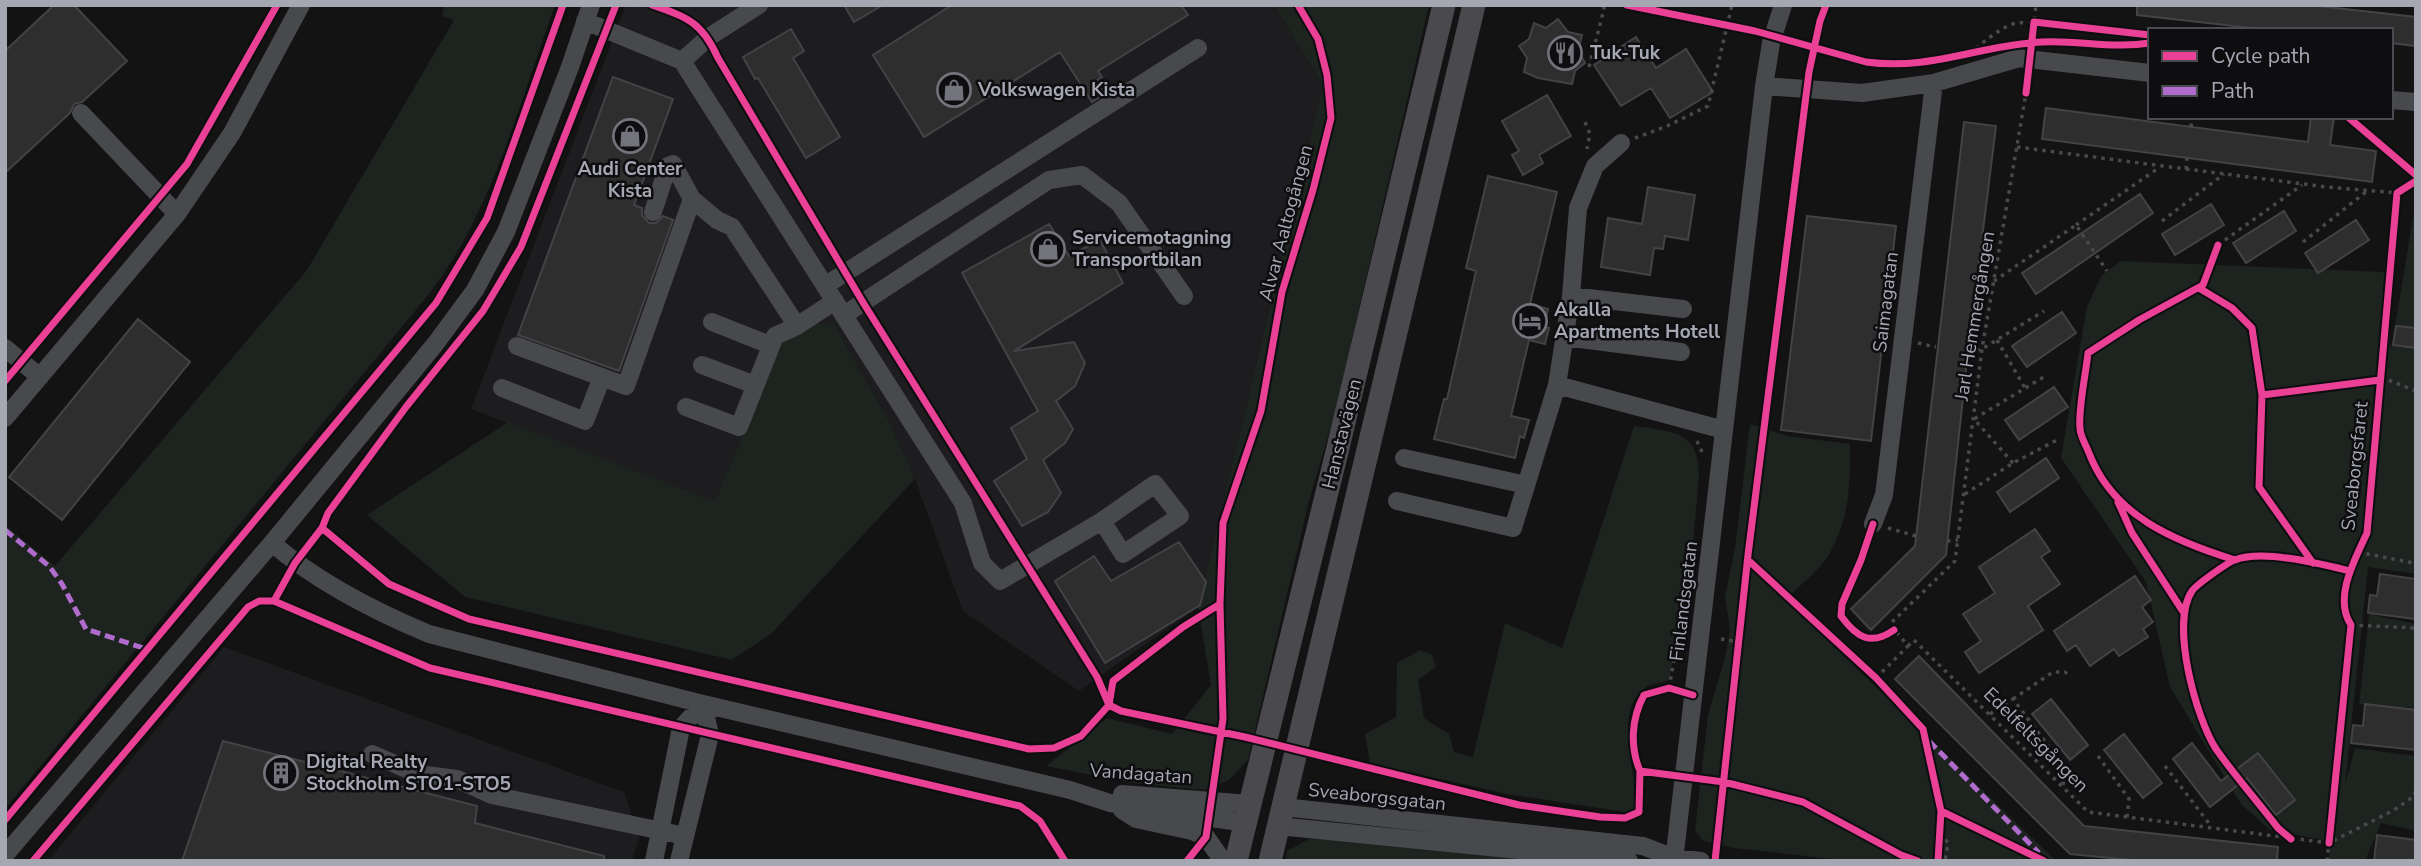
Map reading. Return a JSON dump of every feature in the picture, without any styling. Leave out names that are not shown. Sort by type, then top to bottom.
[{"type":"main road","name":"Hanstavägen","points":[[1237,861],[1368,331],[1444,5]]},
{"type":"main road","name":"Hanstavägen","points":[[1270,861],[1474,5]]},
{"type":"main road","points":[[1248,813],[1280,817]]},
{"type":"street","points":[[5,418],[177,214],[232,133],[301,5]]},
{"type":"street","points":[[682,61],[709,37],[759,5]]},
{"type":"street","name":"Finlandsgatan","points":[[1668,860],[1693,695],[1764,86],[1771,43],[1783,5]]},
{"type":"street","points":[[5,855],[272,543],[436,343],[475,290],[506,232],[588,13],[682,61],[963,503],[982,563],[1000,581],[1102,521]]},
{"type":"street","points":[[686,407],[739,427],[775,336],[797,326],[1198,48]]},
{"type":"street","points":[[1764,86],[1862,93],[1934,83],[2019,58],[2148,73]]},
{"type":"street","name":"Saimagatan","points":[[1873,524],[1884,495],[1934,83]]},
{"type":"street","points":[[2393,100],[2416,103]]},
{"type":"street","points":[[81,113],[177,214]]},
{"type":"street","points":[[1397,501],[1513,528],[1557,385],[1571,296],[1578,208],[1595,166],[1621,143]]},
{"type":"street","points":[[653,212],[668,166],[673,164],[692,199],[717,220],[732,226],[797,326]]},
{"type":"street","points":[[835,300],[1049,180],[1082,175],[1119,203],[1184,296]]},
{"type":"street","points":[[517,346],[626,386],[692,199]]},
{"type":"street","points":[[1571,296],[1683,309]]},
{"type":"street","points":[[712,321],[770,345]]},
{"type":"street","points":[[1565,337],[1681,352]]},
{"type":"street","points":[[5,348],[40,377]]},
{"type":"street","points":[[702,365],[755,385]]},
{"type":"street","points":[[502,388],[584,421],[601,377]]},
{"type":"street","points":[[1557,385],[1724,430]]},
{"type":"street","points":[[1404,458],[1527,485]]},
{"type":"street","name":"Vandagatan","points":[[272,543],[295,563],[329,583],[387,616],[429,634],[703,704],[1070,790],[1110,803],[1136,819],[1206,836],[1223,861]]},
{"type":"street","points":[[654,861],[681,728],[703,704]]},
{"type":"street","points":[[679,861],[710,735],[703,704]]},
{"type":"street","points":[[372,754],[418,774],[457,779],[492,795],[685,836]]},
{"type":"street","name":"Vandagatan","points":[[1070,790],[1248,813]]},
{"type":"street","name":"Vandagatan","points":[[1110,803],[1248,813]]},
{"type":"street","name":"Sveaborgsgatan","points":[[1280,817],[1643,846],[1668,860],[1701,861]]},
{"type":"street","name":"Sveaborgsgatan","points":[[1280,817],[1629,861]]},
{"type":"path","points":[[1589,67],[1603,5]]},
{"type":"path","points":[[1621,143],[1667,126],[1708,106],[1732,5]]},
{"type":"path","points":[[2034,25],[2036,5]]},
{"type":"path","points":[[1969,54],[2015,22],[2034,25],[2047,23]]},
{"type":"path","points":[[1714,23],[1736,27]]},
{"type":"path","points":[[1956,57],[1992,49]]},
{"type":"path","points":[[2026,93],[2028,80]]},
{"type":"path","points":[[2191,127],[2192,119]]},
{"type":"path","points":[[1585,122],[1590,134]]},
{"type":"path","points":[[2017,147],[2303,184],[2397,193],[2406,187]]},
{"type":"path","points":[[2186,169],[2187,158]]},
{"type":"path","points":[[1994,281],[2162,166]]},
{"type":"path","points":[[2162,222],[2224,174]]},
{"type":"path","points":[[2214,255],[2218,245],[2303,184]]},
{"type":"path","points":[[2303,242],[2368,190]]},
{"type":"path","points":[[2396,206],[2397,193]]},
{"type":"path","points":[[2076,225],[2113,281]]},
{"type":"path","points":[[1968,351],[1982,349],[2044,311]]},
{"type":"path","points":[[1997,340],[2025,388]]},
{"type":"path","points":[[2013,463],[1974,419],[2047,375]]},
{"type":"path","points":[[2379,379],[2416,391]]},
{"type":"path","points":[[1964,493],[2057,440]]},
{"type":"path","points":[[1873,524],[1916,536]]},
{"type":"path","points":[[1947,541],[1958,540]]},
{"type":"path","points":[[2358,552],[2416,562]]},
{"type":"path","points":[[2344,614],[2351,625],[2349,638]]},
{"type":"path","points":[[2351,625],[2416,628]]},
{"type":"path","points":[[1738,654],[1741,628]]},
{"type":"path","points":[[1721,639],[1739,642]]},
{"type":"path","points":[[1877,678],[1908,646]]},
{"type":"path","points":[[1867,668],[1886,688]]},
{"type":"path","points":[[1990,714],[2053,672],[2065,672],[2071,677]]},
{"type":"path","points":[[1650,773],[1641,775],[1633,753],[1636,710],[1644,695],[1669,688],[1693,695]]},
{"type":"path","points":[[2013,699],[2065,768],[2063,787]]},
{"type":"path","points":[[2098,756],[2129,799],[2127,817]]},
{"type":"path","points":[[2165,766],[2212,828]]},
{"type":"path","points":[[2329,843],[2394,810],[2414,796],[2416,790]]},
{"type":"path","points":[[1938,861],[1941,822]]},
{"type":"path","points":[[2278,828],[2291,839]]},
{"type":"path","points":[[2327,861],[2330,830]]},
{"type":"path","points":[[1940,838],[1948,843],[1945,861]]},
{"type":"shaded area","points":[[444,5],[555,5],[503,155],[470,228],[429,294],[5,809],[5,525],[55,566],[307,270],[454,20],[442,16]]},
{"type":"shaded area","points":[[626,5],[1274,5],[1323,86],[1198,607],[1079,691],[963,611],[915,479],[890,423],[833,322],[816,324],[781,342],[715,501],[471,409]]},
{"type":"shaded area","points":[[1274,5],[1429,5],[1335,413],[1309,501],[1248,760],[1229,780],[1203,790],[1133,783],[1046,766],[1107,718],[1172,734],[1211,685],[1198,607],[1323,86]]},
{"type":"shaded area","points":[[2416,200],[2416,574],[2368,567],[2345,785],[2355,748],[2416,756],[2416,831],[2381,823],[2365,861],[2328,861],[2332,842],[2269,829],[2241,804],[2170,687],[2146,582],[2061,458],[2087,306],[2102,275],[2121,261],[2385,272],[2391,350]]},
{"type":"shaded area","points":[[833,322],[890,423],[915,479],[772,633],[732,660],[465,597],[367,515],[508,422],[715,501],[781,342],[816,324]]},
{"type":"shaded area","points":[[1750,424],[1787,436],[1850,444],[1847,502],[1835,543],[1819,568],[1786,600],[2056,861],[1851,861],[1734,848],[1703,841],[1695,830],[1708,715],[1725,658],[1730,629],[1725,597],[1735,548]]},
{"type":"shaded area","points":[[1634,426],[1670,432],[1688,441],[1698,460],[1699,475],[1687,613],[1677,635],[1669,680],[1648,686],[1636,697],[1630,711],[1628,727],[1635,796],[1633,809],[1625,812],[1502,793],[1370,763],[1365,734],[1396,717],[1397,663],[1420,650],[1432,655],[1436,667],[1418,680],[1424,718],[1449,734],[1454,752],[1473,757],[1505,623],[1562,648]]},
{"type":"shaded area","points":[[2369,614],[2416,624],[2416,708],[2359,704]]},
{"type":"shaded area","points":[[224,647],[624,792],[639,838],[632,861],[48,861]]},
{"type":"shaded area","points":[[1309,839],[1378,841],[1566,861],[1286,861],[1287,851]]},
{"type":"building","points":[[54,5],[74,5],[127,61],[82,102],[74,104],[70,113],[5,173],[5,51]]},
{"type":"building","points":[[844,5],[883,5],[854,22]]},
{"type":"building","points":[[952,5],[1181,5],[1188,15],[1098,71],[1102,77],[1096,81],[1104,94],[1092,102],[1060,52],[924,137],[873,55]]},
{"type":"building","points":[[2137,5],[2309,5],[2416,17],[2416,46],[2393,43],[2393,28],[2252,28],[2137,15]]},
{"type":"building","points":[[1558,19],[1568,32],[1582,35],[1578,50],[1585,63],[1575,71],[1572,84],[1538,78],[1524,72],[1527,58],[1519,46],[1529,39],[1534,23],[1546,28]]},
{"type":"building","points":[[791,29],[804,51],[793,58],[840,137],[806,158],[743,57]]},
{"type":"building","points":[[1636,37],[1656,68],[1686,49],[1713,92],[1670,118],[1651,88],[1621,106],[1594,65]]},
{"type":"building","points":[[613,77],[673,99],[634,205],[642,208],[642,215],[649,223],[656,223],[663,216],[673,220],[619,371],[518,335]]},
{"type":"building","points":[[1547,95],[1571,136],[1539,155],[1543,163],[1523,175],[1512,155],[1519,151],[1502,121]]},
{"type":"building","points":[[2046,108],[2308,142],[2311,119],[2334,119],[2330,145],[2376,151],[2372,182],[2042,139]]},
{"type":"building","points":[[1964,122],[1996,126],[1946,555],[1871,630],[1851,609],[1915,546]]},
{"type":"building","points":[[1488,176],[1557,192],[1530,304],[1548,309],[1544,327],[1549,328],[1545,344],[1529,340],[1511,416],[1529,420],[1524,438],[1520,436],[1515,458],[1434,439],[1444,399],[1447,399],[1476,271],[1466,268]]},
{"type":"building","points":[[1648,187],[1695,195],[1688,240],[1665,236],[1663,249],[1654,248],[1650,275],[1601,267],[1608,218],[1642,224]]},
{"type":"building","points":[[2140,194],[2153,213],[2036,294],[2022,273]]},
{"type":"building","points":[[2211,204],[2224,225],[2175,255],[2162,234]]},
{"type":"building","points":[[2284,211],[2296,231],[2246,263],[2233,243]]},
{"type":"building","points":[[1807,216],[1896,226],[1871,441],[1781,430]]},
{"type":"building","points":[[2356,220],[2369,240],[2318,273],[2305,253]]},
{"type":"building","points":[[1049,224],[1069,256],[1100,240],[1123,283],[1014,351],[1074,342],[1085,363],[1075,386],[1056,401],[1073,429],[1065,443],[1043,460],[1061,493],[1048,512],[1022,526],[994,481],[1027,459],[1011,428],[1038,411],[962,273]]},
{"type":"building","points":[[2062,312],[2076,333],[2027,367],[2012,346]]},
{"type":"building","points":[[138,319],[190,362],[62,520],[9,477]]},
{"type":"building","points":[[2396,326],[2416,328],[2416,348],[2393,345]]},
{"type":"building","points":[[2054,387],[2068,407],[2019,440],[2005,420]]},
{"type":"building","points":[[2046,458],[2059,478],[2010,512],[1997,492]]},
{"type":"building","points":[[2035,529],[2050,551],[2041,557],[2060,584],[2028,606],[2043,630],[1979,673],[1965,652],[1981,641],[1963,614],[1995,593],[1979,567]]},
{"type":"building","points":[[1179,542],[1206,582],[1200,605],[1105,663],[1055,581],[1094,556],[1111,581]]},
{"type":"building","points":[[2380,574],[2416,579],[2416,619],[2368,613],[2370,595],[2377,596]]},
{"type":"building","points":[[2135,576],[2151,600],[2142,607],[2153,622],[2143,629],[2148,637],[2119,656],[2114,649],[2090,666],[2076,645],[2067,651],[2054,631]]},
{"type":"building","points":[[1919,656],[2084,826],[2278,847],[2277,861],[2141,861],[2070,854],[1895,679]]},
{"type":"building","points":[[2051,699],[2088,745],[2070,760],[2032,714]]},
{"type":"building","points":[[2365,704],[2416,710],[2416,750],[2351,743],[2353,725],[2363,726]]},
{"type":"building","points":[[2124,734],[2162,783],[2143,798],[2104,750]]},
{"type":"building","name":"Digital Realty Stockholm STO1-STO5","points":[[223,741],[477,806],[475,823],[604,856],[604,861],[182,861]]},
{"type":"building","points":[[2192,743],[2221,781],[2258,753],[2295,800],[2276,815],[2247,778],[2210,807],[2173,759]]},
{"type":"building","points":[[2377,835],[2416,840],[2416,861],[2374,861]]},
{"type":"marked path","points":[[5,530],[49,566],[86,629],[146,649]]},
{"type":"marked path","points":[[1929,741],[2039,853]]},
{"type":"cycle path","points":[[5,381],[187,164],[277,5]]},
{"type":"cycle path","points":[[5,820],[436,303],[487,218],[563,5]]},
{"type":"cycle path","points":[[33,861],[248,607],[259,601],[274,601],[295,563],[322,528],[328,513],[406,407],[483,311],[521,247],[616,5]]},
{"type":"cycle path","points":[[652,5],[692,22],[706,36],[864,304],[1097,677],[1109,705],[1121,711],[1245,737],[1519,805],[1600,817],[1625,818],[1639,812],[1640,771],[1724,782],[1803,802],[1901,855],[1918,861]]},
{"type":"cycle path","name":"Alvar Aaltogången","points":[[1187,861],[1206,837],[1223,719],[1220,604],[1223,523],[1261,411],[1282,292],[1313,190],[1331,118],[1327,75],[1318,39],[1298,5]]},
{"type":"cycle path","points":[[1627,5],[1755,31],[1866,62],[1889,64],[1933,60],[2042,42],[2148,43]]},
{"type":"cycle path","points":[[1715,861],[1748,555],[1809,72],[1826,5]]},
{"type":"cycle path","points":[[2026,93],[2034,22],[2148,35]]},
{"type":"cycle path","points":[[2350,119],[2416,175]]},
{"type":"cycle path","name":"Sveaborgsfaret","points":[[2329,843],[2351,625],[2344,603],[2345,591],[2352,566],[2367,533],[2397,193],[2416,181]]},
{"type":"cycle path","points":[[2218,245],[2203,285],[2139,320],[2088,353],[2080,428],[2100,475],[2113,494],[2130,510],[2168,534],[2235,560]]},
{"type":"cycle path","points":[[2199,288],[2232,308],[2252,328],[2262,395],[2259,487],[2313,563]]},
{"type":"cycle path","points":[[2262,395],[2380,380]]},
{"type":"cycle path","points":[[2118,502],[2132,533],[2184,613]]},
{"type":"cycle path","points":[[1873,524],[1842,604],[1841,616],[1853,630],[1865,637],[1878,638],[1894,630]]},
{"type":"cycle path","points":[[322,528],[389,584],[469,619],[1029,749],[1054,748],[1081,736],[1109,705],[1113,681],[1183,627],[1220,604]]},
{"type":"cycle path","points":[[2291,839],[2278,828],[2208,735],[2188,671],[2184,625],[2186,606],[2192,591],[2199,584],[2231,562],[2247,557],[2292,559],[2350,571]]},
{"type":"cycle path","points":[[1748,560],[1876,678],[1923,729],[1941,811],[1938,861]]},
{"type":"cycle path","points":[[274,601],[430,668],[1020,806],[1040,821],[1065,861]]},
{"type":"cycle path","points":[[1640,771],[1633,733],[1636,714],[1644,695],[1669,688],[1693,695]]},
{"type":"cycle path","points":[[1941,811],[2044,861]]},
{"type":"place","name":"Tuk-Tuk","points":[[1565,53]]},
{"type":"place","name":"Volkswagen Kista","points":[[954,90]]},
{"type":"place","name":"Audi Center Kista","points":[[630,136]]},
{"type":"place","name":"Servicemotagning Transportbilan","points":[[1048,249]]},
{"type":"place","name":"Akalla Apartments Hotell","points":[[1530,321]]},
{"type":"place","name":"Digital Realty Stockholm STO1-STO5","points":[[281,773]]}]
